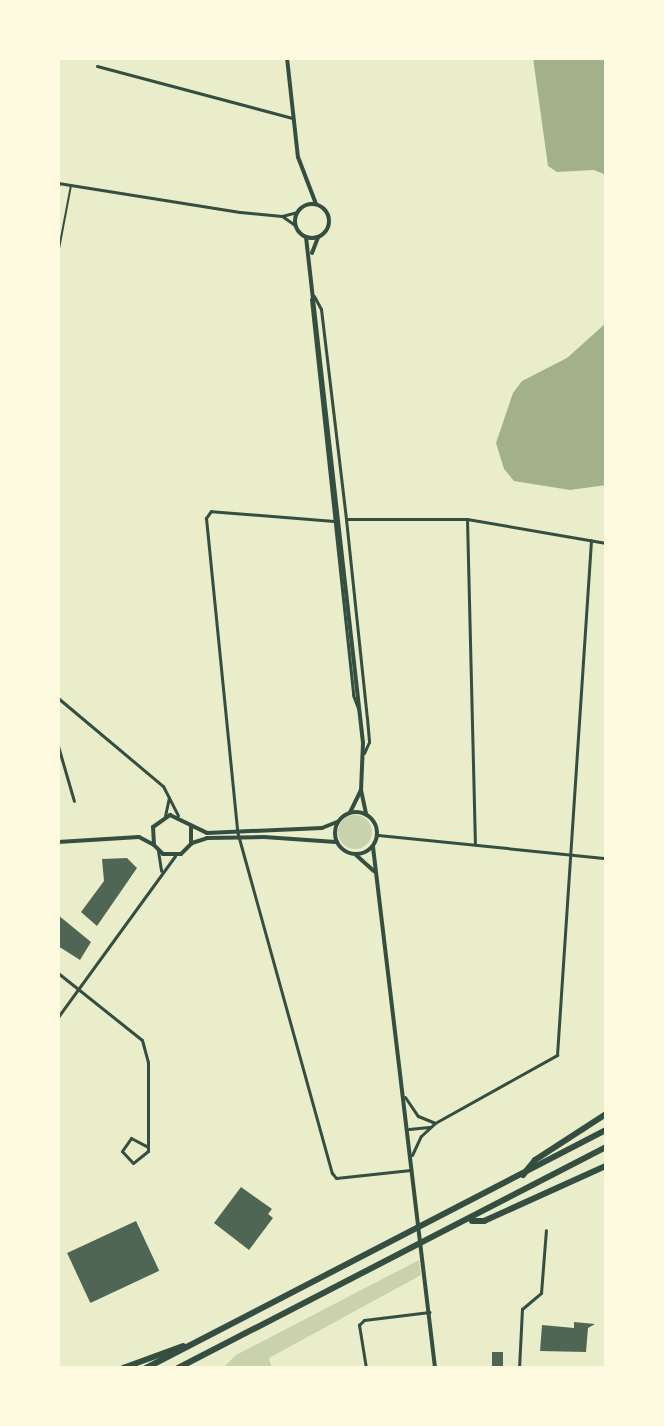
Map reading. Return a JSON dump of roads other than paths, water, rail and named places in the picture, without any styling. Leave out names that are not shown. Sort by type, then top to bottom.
[{"type":"highway","points":[[520,1178],[535,1160],[606,1114]]},
{"type":"highway","points":[[146,1368],[520,1178],[606,1130]]},
{"type":"highway","points":[[178,1368],[468,1221],[606,1147]]},
{"type":"highway","points":[[468,1221],[484,1221],[606,1166]]},
{"type":"highway","points":[[123,1368],[198,1342]]},
{"type":"main road","points":[[287,58],[293,118],[308,188],[330,221],[318,237],[311,255]]},
{"type":"main road","points":[[305,205],[308,188]]},
{"type":"main road","points":[[316,204],[305,205],[297,212],[295,225],[306,237],[311,255],[364,753],[361,790],[366,814],[378,835],[373,847],[375,872],[409,1129],[435,1368]]},
{"type":"main road","points":[[306,237],[318,237]]},
{"type":"main road","points":[[139,837],[175,856],[191,844],[238,834],[322,828],[350,813],[361,790]]},
{"type":"main road","points":[[350,813],[366,814]]},
{"type":"main road","points":[[58,842],[139,837],[165,816],[178,815],[191,827],[207,833],[313,837],[336,842],[375,872]]},
{"type":"main road","points":[[336,842],[337,822]]},
{"type":"main road","points":[[153,827],[156,848]]},
{"type":"main road","points":[[191,827],[191,844]]},
{"type":"main road","points":[[355,855],[373,847]]},
{"type":"street","points":[[97,66],[293,118]]},
{"type":"street","points":[[58,183],[282,216],[297,212]]},
{"type":"street","points":[[282,216],[295,225]]},
{"type":"street","points":[[314,296],[321,309],[346,519],[369,742],[364,753]]},
{"type":"street","points":[[314,296],[309,310],[353,695],[360,713]]},
{"type":"street","points":[[334,521],[211,511],[206,518],[210,593],[238,834],[332,1173],[336,1178],[413,1170]]},
{"type":"street","points":[[346,519],[467,519],[606,543]]},
{"type":"street","points":[[467,519],[475,843]]},
{"type":"street","points":[[409,1129],[434,1124],[553,1061],[571,854],[591,540]]},
{"type":"street","points":[[58,698],[163,786],[178,815]]},
{"type":"street","points":[[58,746],[74,801]]},
{"type":"street","points":[[165,816],[169,797]]},
{"type":"street","points":[[378,835],[606,858]]},
{"type":"street","points":[[156,848],[161,871]]},
{"type":"street","points":[[58,1017],[143,904],[161,871],[175,856]]},
{"type":"street","points":[[58,973],[142,1040],[148,1062],[148,1127],[148,1147],[141,1162],[126,1159],[124,1143],[139,1138],[148,1127]]},
{"type":"street","points":[[405,1097],[418,1116],[434,1124]]},
{"type":"street","points":[[412,1155],[434,1124]]},
{"type":"street","points":[[139,1138],[148,1147]]},
{"type":"street","points":[[519,1368],[522,1309],[541,1293],[546,1230]]},
{"type":"street","points":[[366,1368],[359,1325],[364,1320],[430,1312]]},
{"type":"lane","points":[[58,254],[71,185]]}]
